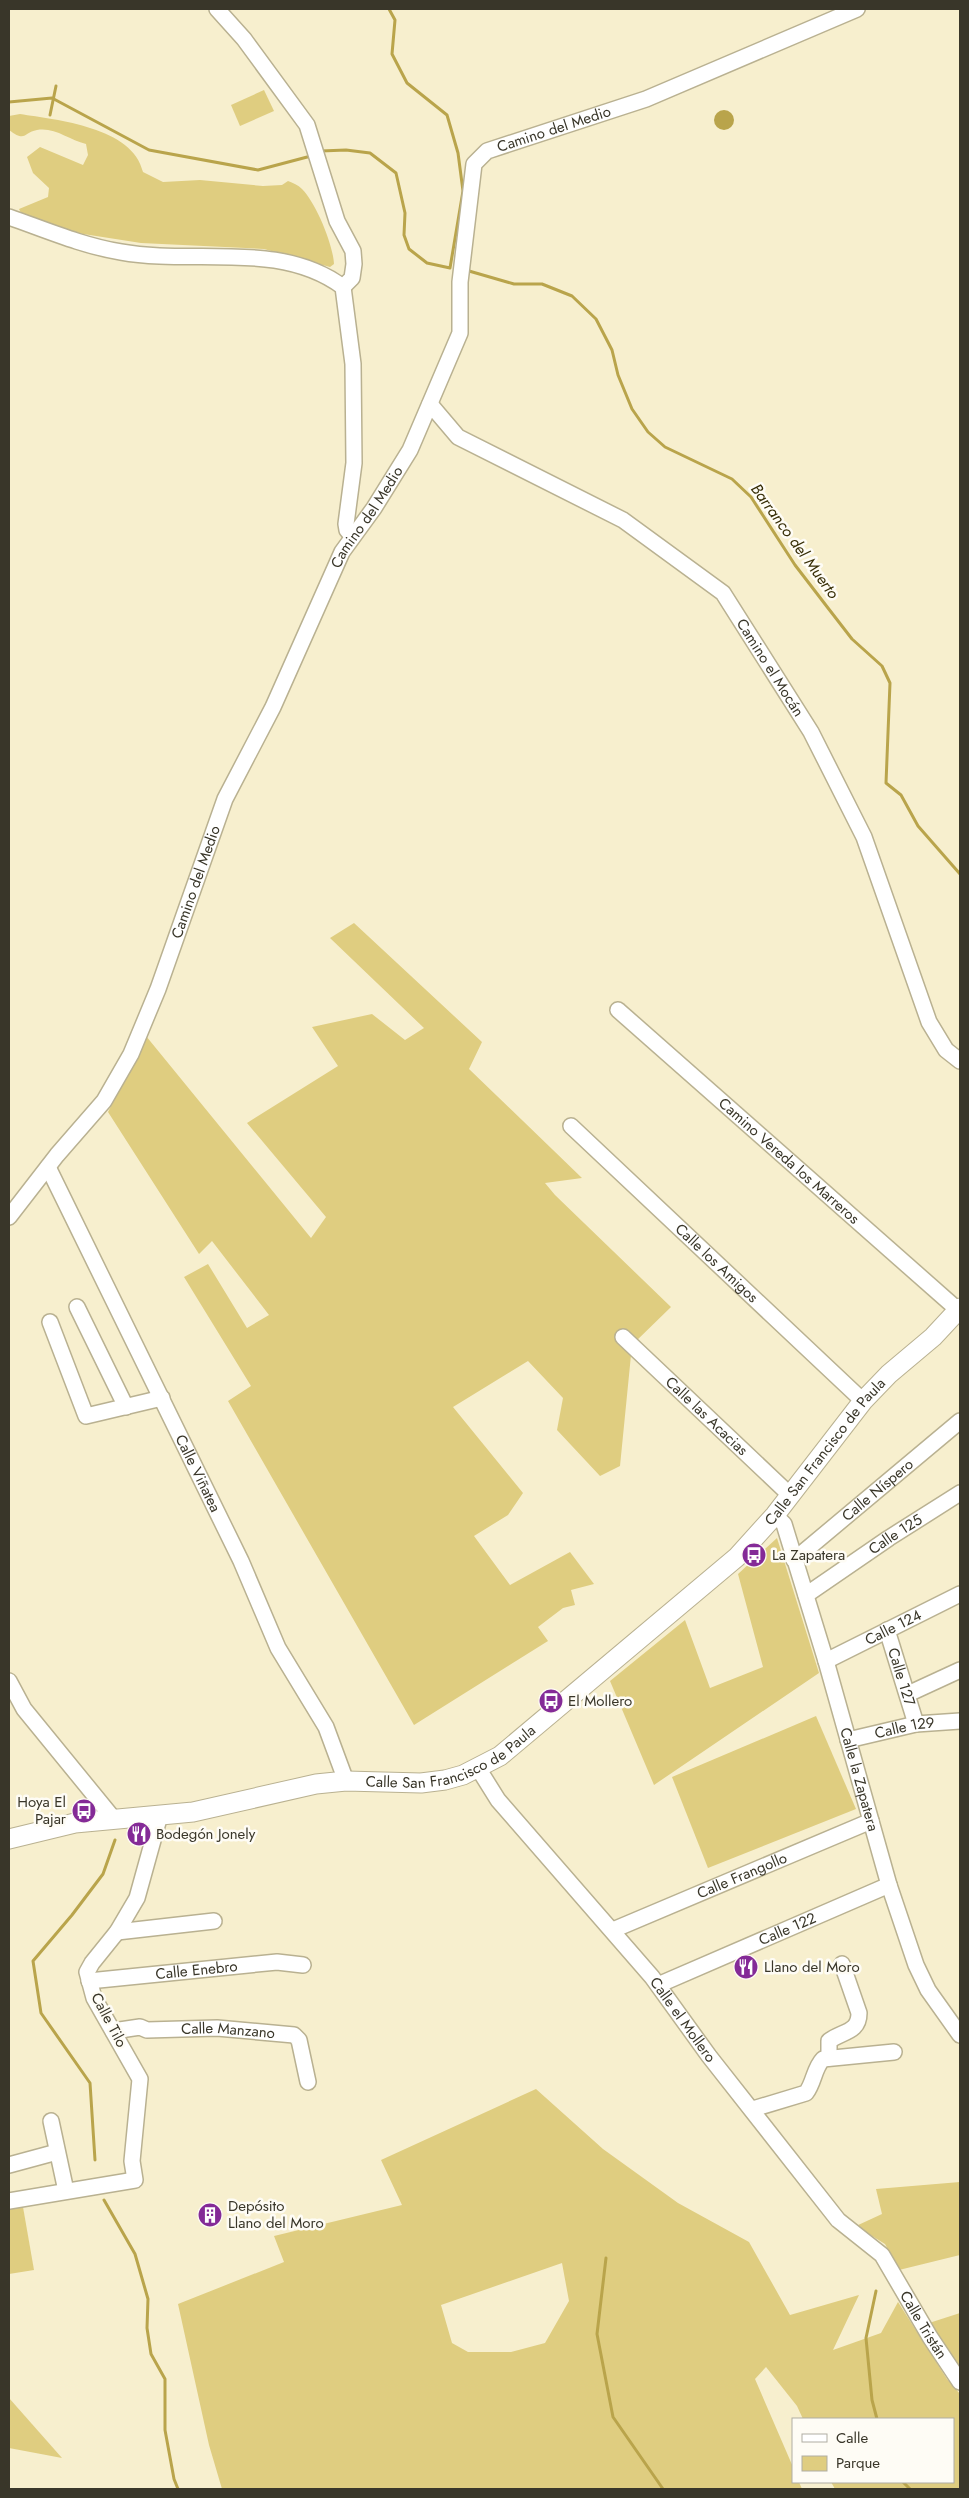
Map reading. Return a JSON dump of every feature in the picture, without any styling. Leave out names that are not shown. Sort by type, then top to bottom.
[{"type":"main road","name":"Calle San Francisco de Paula","points":[[9,1839],[75,1823],[194,1812],[286,1789],[346,1781],[421,1783],[454,1778],[500,1756],[737,1557],[775,1515],[863,1401],[889,1374],[933,1337],[959,1309]]},
{"type":"street","points":[[217,9],[244,39],[307,124],[337,221],[353,251],[352,278],[343,287]]},
{"type":"street","name":"Camino del Medio","points":[[9,1217],[48,1167],[104,1101],[131,1054],[158,989],[225,799],[273,707],[316,606],[352,536],[374,508],[410,450],[460,332],[460,282],[474,164],[481,155],[562,125],[646,99],[858,9]]},
{"type":"street","points":[[9,217],[92,246],[121,252],[263,259],[314,271],[332,279],[343,287],[353,364],[354,463],[346,524],[347,530],[352,536]]},
{"type":"street","name":"Camino el Mocán","points":[[430,404],[458,437],[623,520],[723,594],[811,732],[864,836],[929,1022],[946,1050],[960,1061]]},
{"type":"street","name":"Camino Vereda los Marreros","points":[[618,1010],[959,1309]]},
{"type":"street","name":"Calle los Amigos","points":[[571,1126],[863,1401]]},
{"type":"street","name":"Calle Viñatea","points":[[48,1167],[255,1590],[278,1648],[326,1727],[346,1781]]},
{"type":"street","points":[[77,1307],[126,1407]]},
{"type":"street","points":[[50,1322],[86,1416],[162,1398]]},
{"type":"street","name":"Calle las Acacias","points":[[623,1337],[790,1495]]},
{"type":"street","name":"Calle Níspero","points":[[794,1560],[960,1420]]},
{"type":"street","name":"Calle 125","points":[[806,1595],[888,1538],[960,1492]]},
{"type":"street","name":"Calle la Zapatera","points":[[775,1515],[784,1524],[826,1662],[889,1885],[916,1965],[928,1990],[960,2035]]},
{"type":"street","name":"Calle 124","points":[[826,1662],[960,1594]]},
{"type":"street","name":"Calle 127","points":[[886,1630],[916,1724]]},
{"type":"street","points":[[908,1694],[960,1670]]},
{"type":"street","points":[[9,1681],[24,1709],[113,1818]]},
{"type":"street","name":"Calle 129","points":[[848,1740],[916,1724],[960,1721]]},
{"type":"street","name":"Calle el Mollero","points":[[478,1768],[498,1800],[613,1930],[658,1985],[709,2056],[753,2109],[838,2220],[860,2238],[878,2249],[890,2267]]},
{"type":"street","name":"Calle Tilo","points":[[66,2191],[135,2180],[132,2161],[140,2079],[94,1998],[87,1972],[117,1932],[140,1891],[160,1815]]},
{"type":"street","name":"Calle Frangollo","points":[[613,1930],[871,1820]]},
{"type":"street","name":"Calle 122","points":[[658,1985],[889,1885]]},
{"type":"street","points":[[117,1932],[214,1921]]},
{"type":"street","name":"Calle Enebro","points":[[89,1981],[277,1962],[304,1965]]},
{"type":"street","points":[[829,2058],[829,2041],[854,2029],[859,2020],[859,2013],[842,1964]]},
{"type":"street","name":"Calle Manzano","points":[[113,2031],[140,2027],[146,2030],[217,2028],[294,2035],[299,2040],[308,2082]]},
{"type":"street","points":[[753,2109],[806,2093],[812,2083],[818,2064],[823,2059],[894,2052]]},
{"type":"street","points":[[9,2201],[66,2191],[51,2121]]},
{"type":"street","points":[[9,2165],[57,2152]]},
{"type":"street","name":"Calle Tristán","points":[[890,2267],[930,2336],[960,2382]]},
{"type":"green space","points":[[264,90],[274,111],[240,126],[231,105]]},
{"type":"green space","points":[[20,114],[73,123],[109,135],[125,145],[136,157],[143,172],[163,182],[200,180],[263,186],[282,185],[288,181],[294,183],[307,195],[318,214],[331,246],[334,264],[330,267],[264,249],[141,243],[77,233],[22,215],[19,209],[48,197],[49,188],[33,173],[27,157],[40,147],[83,165],[88,155],[86,144],[50,130],[37,130],[24,136],[15,134],[9,130],[9,116]]},
{"type":"green space","points":[[354,923],[482,1042],[469,1069],[582,1178],[545,1183],[555,1195],[671,1307],[632,1345],[620,1466],[600,1476],[557,1430],[563,1398],[528,1361],[453,1407],[523,1493],[508,1515],[474,1536],[510,1585],[570,1552],[594,1584],[571,1590],[575,1605],[563,1608],[538,1627],[548,1641],[414,1725],[228,1401],[251,1386],[184,1277],[208,1264],[247,1328],[269,1315],[212,1241],[199,1254],[108,1112],[146,1036],[311,1238],[326,1217],[247,1123],[338,1066],[312,1027],[372,1014],[405,1040],[424,1028],[330,938]]},
{"type":"green space","points":[[777,1538],[819,1673],[654,1785],[610,1681],[685,1620],[710,1688],[763,1667],[738,1574]]},
{"type":"green space","points":[[816,1716],[856,1809],[708,1868],[672,1777]]},
{"type":"green space","points":[[536,2089],[603,2149],[678,2203],[749,2242],[790,2315],[859,2295],[833,2350],[881,2333],[898,2302],[947,2379],[960,2394],[960,2489],[835,2489],[832,2483],[954,2483],[954,2418],[803,2418],[797,2406],[766,2367],[755,2379],[792,2465],[792,2483],[799,2483],[802,2489],[222,2489],[209,2445],[178,2304],[284,2262],[274,2236],[402,2205],[381,2160]],"holes":[[[562,2263],[569,2301],[545,2343],[511,2352],[468,2352],[452,2343],[441,2305]]]},
{"type":"green space","points":[[960,2182],[960,2255],[899,2270],[885,2244],[856,2226],[882,2214],[876,2189]]},
{"type":"green space","points":[[23,2207],[34,2270],[9,2274],[9,2209]]},
{"type":"green space","points":[[960,2313],[960,2376],[926,2324]]},
{"type":"green space","points":[[9,2398],[62,2458],[9,2448]]},
{"type":"shaded area","points":[[724,110],[731,113],[734,120],[731,127],[724,130],[717,127],[714,120],[717,113]]},
{"type":"waterway","points":[[321,151],[346,150],[370,153],[396,173],[405,213],[404,235],[409,249],[427,263],[450,268],[463,191],[458,153],[447,115],[407,83],[392,54],[395,20],[389,9]]},
{"type":"waterway","name":"Barranco del Muerto","points":[[50,115],[56,86]]},
{"type":"waterway","name":"Barranco del Muerto","points":[[9,102],[52,98],[149,150],[258,170],[311,156]]},
{"type":"waterway","name":"Barranco del Muerto","points":[[469,271],[514,284],[542,284],[572,296],[596,319],[612,350],[618,375],[632,409],[648,432],[665,447],[732,479],[751,497],[795,565],[852,639],[882,666],[890,683],[886,783],[901,795],[918,826],[960,874]]},
{"type":"waterway","points":[[95,2160],[90,2083],[41,2013],[33,1961],[72,1915],[103,1874],[115,1840]]},
{"type":"waterway","points":[[104,2200],[135,2254],[148,2299],[147,2328],[151,2354],[165,2379],[165,2430],[174,2479],[178,2489]]},
{"type":"waterway","points":[[606,2258],[597,2334],[613,2417],[663,2489]]},
{"type":"waterway","points":[[876,2291],[866,2338],[872,2400],[877,2418]]},
{"type":"waterway","points":[[904,2483],[910,2489]]},
{"type":"place","name":"La Zapatera","points":[[754,1555]]},
{"type":"place","name":"El Mollero","points":[[551,1701]]},
{"type":"place","name":"Hoya El Pajar","points":[[84,1811]]},
{"type":"place","name":"Bodegón Jonely","points":[[139,1834]]},
{"type":"place","name":"Llano del Moro","points":[[746,1967]]},
{"type":"place","name":"Depósito Llano del Moro","points":[[210,2215]]}]
